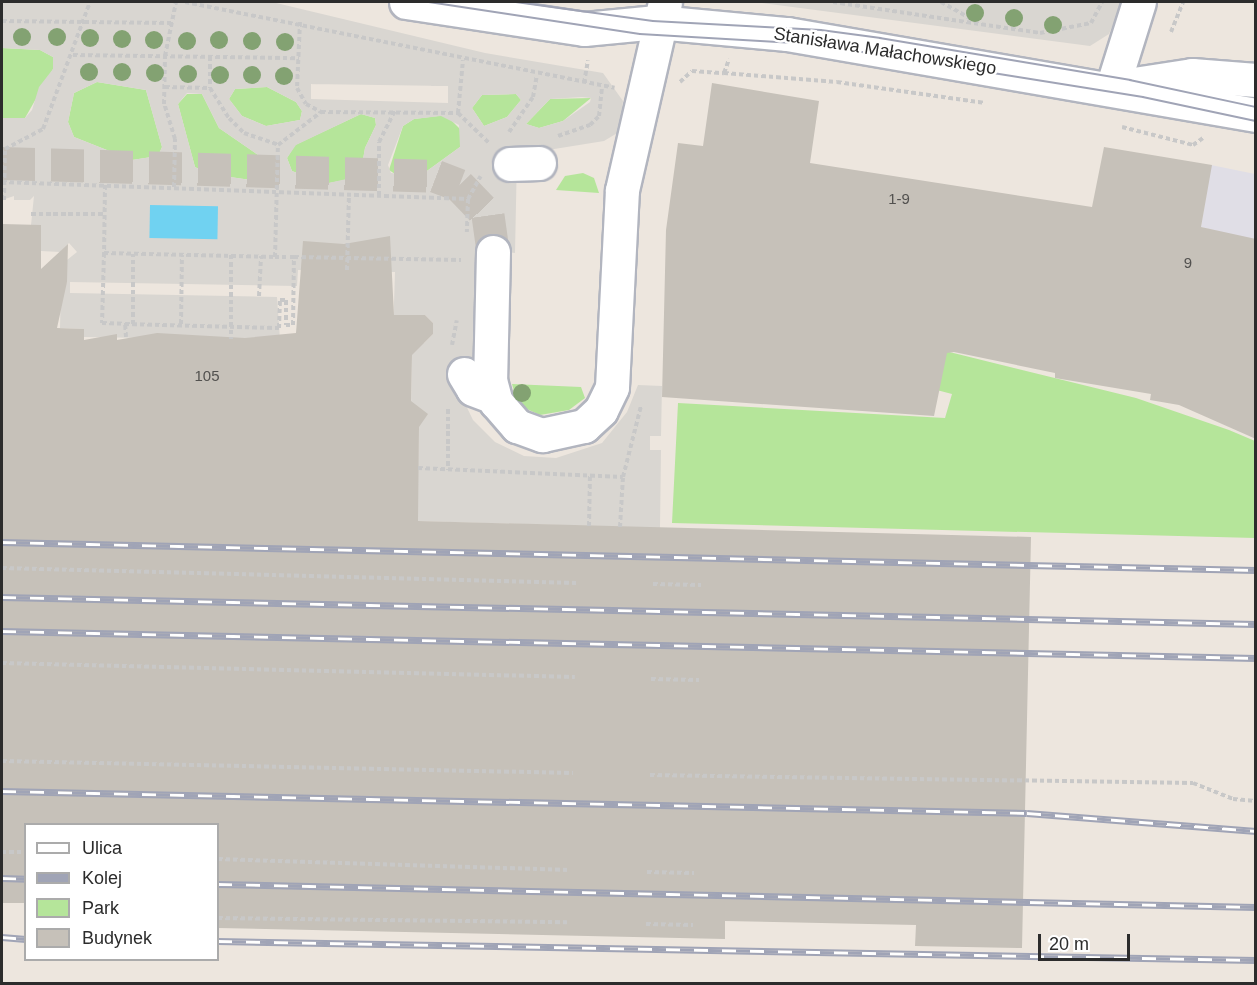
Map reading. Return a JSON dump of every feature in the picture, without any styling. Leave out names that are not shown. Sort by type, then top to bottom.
[{"type":"street","name":"Stanisława Małachowskiego","points":[[406,2],[584,29],[661,12],[718,14],[1256,115]]},
{"type":"street","points":[[473,251],[494,397],[511,421],[542,435],[560,435],[584,426],[608,400],[615,372],[622,190],[638,132],[661,12],[627,2]]},
{"type":"street","points":[[1112,88],[1139,2]]},
{"type":"street","name":"Stanisława Małachowskiego","points":[[1112,88],[1192,75],[1256,80]]},
{"type":"street","points":[[458,362],[473,389],[494,397]]},
{"type":"path","points":[[4,200],[3,148],[43,129],[73,55],[90,2]]},
{"type":"path","points":[[174,187],[175,139],[164,104],[165,56],[176,2]]},
{"type":"path","points":[[185,2],[300,22],[463,60],[618,89]]},
{"type":"path","points":[[833,2],[1040,33],[1091,23],[1102,2]]},
{"type":"path","points":[[941,2],[981,24]]},
{"type":"path","points":[[1171,32],[1183,2]]},
{"type":"path","points":[[2,21],[171,24]]},
{"type":"path","points":[[300,22],[297,88],[306,104],[321,112],[395,110],[458,113],[525,153],[590,125],[599,116],[602,86]]},
{"type":"path","points":[[73,55],[299,58]]},
{"type":"path","points":[[210,57],[210,88],[244,134],[278,145]]},
{"type":"path","points":[[458,113],[463,60]]},
{"type":"path","points":[[584,83],[586,70]]},
{"type":"path","points":[[675,89],[692,71],[837,82],[997,105]]},
{"type":"path","points":[[165,87],[210,88]]},
{"type":"path","points":[[379,196],[379,142],[395,110]]},
{"type":"path","points":[[278,145],[321,112]]},
{"type":"path","points":[[1110,124],[1193,145]]},
{"type":"path","points":[[275,257],[278,145]]},
{"type":"path","points":[[3,182],[468,199],[473,251],[466,272]]},
{"type":"path","points":[[105,185],[102,323],[279,328],[280,300],[286,300],[286,325],[293,325],[294,257]]},
{"type":"path","points":[[347,270],[349,195]]},
{"type":"path","points":[[31,214],[105,214]]},
{"type":"path","points":[[104,253],[347,258],[473,251]]},
{"type":"path","points":[[133,254],[133,324]]},
{"type":"path","points":[[181,324],[182,255]]},
{"type":"path","points":[[231,255],[231,339]]},
{"type":"path","points":[[259,296],[261,256]]},
{"type":"path","points":[[458,316],[458,362]]},
{"type":"path","points":[[125,324],[126,337]]},
{"type":"path","points":[[448,404],[448,470]]},
{"type":"path","points":[[589,526],[590,476]]},
{"type":"path","points":[[620,527],[623,477]]},
{"type":"path","points":[[2,568],[578,583]]},
{"type":"path","points":[[653,585],[701,585]]},
{"type":"path","points":[[2,663],[575,677]]},
{"type":"path","points":[[651,679],[699,680]]},
{"type":"path","points":[[2,761],[573,773]]},
{"type":"path","points":[[650,775],[1193,783],[1233,799],[1256,801]]},
{"type":"path","points":[[2,852],[24,852]]},
{"type":"path","points":[[219,859],[570,870]]},
{"type":"path","points":[[647,872],[694,873]]},
{"type":"path","points":[[219,918],[568,922]]},
{"type":"path","points":[[646,924],[693,925]]},
{"type":"shaded area","points":[[2,2],[272,2],[485,53],[603,73],[623,101],[619,132],[604,141],[517,155],[515,253],[508,252],[476,378],[457,387],[473,420],[495,442],[524,456],[556,458],[602,443],[627,412],[638,385],[662,386],[661,436],[650,436],[650,450],[661,450],[660,528],[417,521],[419,422],[426,414],[411,408],[412,343],[424,343],[433,334],[433,323],[425,315],[413,315],[393,334],[395,272],[298,270],[297,286],[70,282],[70,293],[277,297],[280,340],[84,337],[84,329],[60,328],[61,283],[67,283],[67,260],[77,252],[69,243],[60,252],[41,251],[41,225],[31,225],[34,196],[30,200],[14,200],[14,196],[2,200],[2,118],[25,118],[32,110],[39,87],[53,69],[53,57],[40,50],[2,48]],"holes":[[[97,82],[146,90],[162,147],[158,156],[132,160],[74,137],[68,122],[74,93]],[[311,84],[448,86],[448,103],[311,99]],[[267,87],[296,102],[302,111],[300,120],[266,126],[242,116],[229,99],[235,89]],[[187,93],[202,94],[219,128],[261,157],[264,182],[209,174],[195,167],[178,104]],[[516,94],[521,100],[507,117],[484,126],[472,108],[482,95]],[[591,98],[590,102],[563,121],[539,128],[526,124],[550,99]],[[361,114],[375,118],[376,125],[365,148],[360,176],[324,184],[292,171],[287,158],[296,145]],[[441,116],[459,125],[460,147],[420,176],[391,173],[388,165],[403,126],[414,119]]]},
{"type":"shaded area","points":[[754,2],[1122,2],[1109,34],[1090,46]]},
{"type":"shaded area","points":[[1211,165],[1255,174],[1255,326],[1225,233],[1201,227]]},
{"type":"green space","points":[[2,48],[40,50],[53,57],[53,69],[25,118],[2,118]]},
{"type":"green space","points":[[97,82],[146,90],[162,147],[158,156],[132,160],[74,137],[68,122],[74,93]]},
{"type":"green space","points":[[267,87],[296,102],[302,111],[300,120],[266,126],[242,116],[229,99],[235,89]]},
{"type":"green space","points":[[187,94],[202,94],[219,128],[261,157],[264,182],[209,174],[195,167],[178,104]]},
{"type":"green space","points":[[516,94],[521,100],[507,117],[484,126],[472,108],[482,95]]},
{"type":"green space","points":[[591,98],[563,121],[539,128],[526,124],[550,99]]},
{"type":"green space","points":[[361,114],[375,118],[376,125],[365,148],[360,177],[324,184],[292,171],[287,158],[295,145]]},
{"type":"green space","points":[[446,115],[463,132],[460,147],[420,176],[398,176],[389,170],[403,126],[414,119]]},
{"type":"green space","points":[[583,173],[594,178],[599,193],[556,190],[565,176]]},
{"type":"green space","points":[[711,331],[905,341],[1136,398],[1229,430],[1255,441],[1255,538],[672,523],[678,403],[945,418],[952,394]]},
{"type":"green space","points":[[512,384],[581,387],[585,398],[569,410],[540,415],[518,405]]},
{"type":"water","points":[[150,205],[218,206],[217,239],[149,238]]},
{"type":"building","points":[[712,83],[819,101],[810,163],[1092,207],[1104,147],[1212,165],[1201,227],[1256,239],[1256,439],[1179,405],[1150,400],[1151,394],[1055,378],[1055,373],[954,352],[947,353],[934,416],[662,397],[666,230],[678,143],[703,146]]},
{"type":"building","points":[[2,224],[41,225],[41,269],[68,244],[67,282],[57,328],[84,329],[84,340],[117,334],[117,340],[157,333],[245,338],[296,333],[303,241],[344,244],[390,236],[394,315],[425,315],[433,323],[433,334],[412,355],[411,401],[428,414],[419,427],[418,521],[1031,537],[1022,948],[915,946],[916,925],[725,921],[725,939],[219,928],[219,823],[24,823],[24,903],[2,903]]},
{"type":"tunnel","points":[[2,163],[436,176],[459,185],[488,215],[493,252]]},
{"type":"tram line","points":[[429,2],[640,34],[812,44],[1143,97],[1256,121]]},
{"type":"tram line","points":[[516,2],[653,21],[821,30],[880,38],[1130,80],[1256,107]]},
{"type":"railway","points":[[2,542],[1256,570]]},
{"type":"railway","points":[[2,597],[1256,624]]},
{"type":"railway","points":[[2,631],[1256,658]]},
{"type":"railway","points":[[2,791],[1027,813],[1256,831]]},
{"type":"railway","points":[[2,878],[24,879]]},
{"type":"railway","points":[[219,884],[1256,907]]},
{"type":"railway","points":[[2,937],[24,939]]},
{"type":"railway","points":[[219,941],[1256,960]]}]
